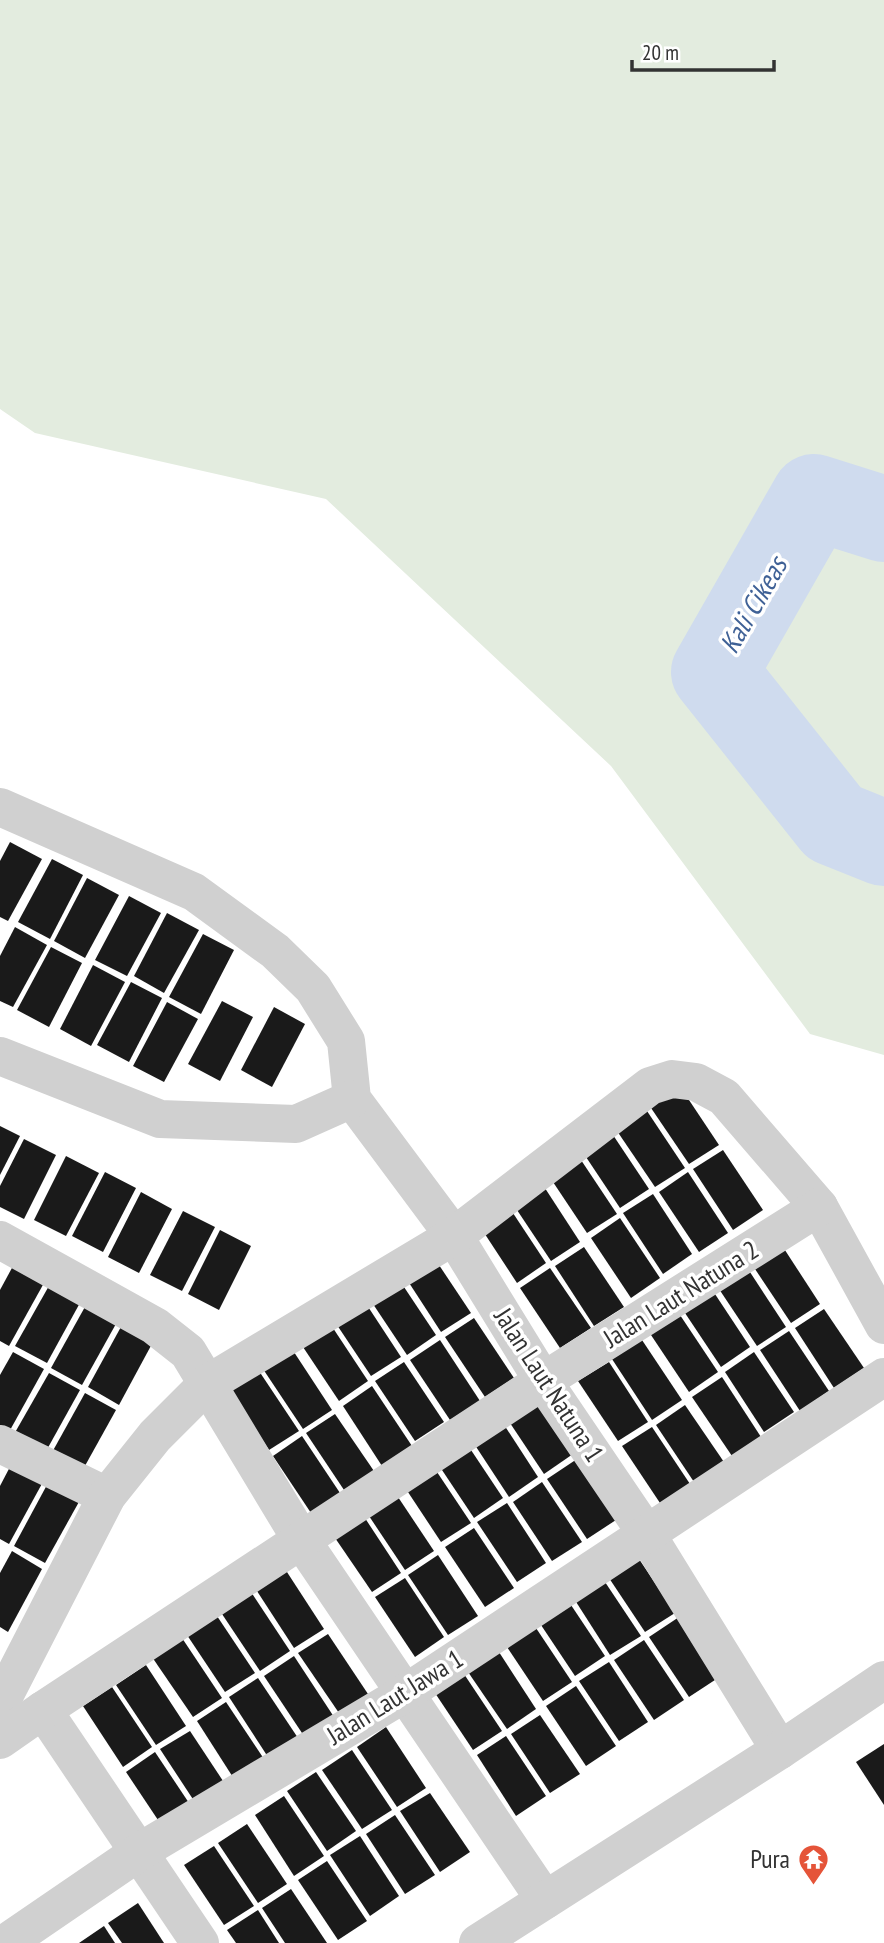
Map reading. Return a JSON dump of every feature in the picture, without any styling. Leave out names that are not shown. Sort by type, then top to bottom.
[{"type":"street","points":[[0,807],[194,892],[275,951],[313,988],[346,1041],[352,1099],[296,1124],[160,1119],[0,1056]]},
{"type":"street","points":[[0,1704],[13,1644],[107,1496],[155,1436],[207,1384],[454,1236],[650,1086],[672,1079],[696,1082],[724,1097],[818,1207],[884,1325]]},
{"type":"street","name":"Jalan Laut Natuna 1","points":[[352,1099],[454,1236],[543,1381],[646,1532],[775,1742]]},
{"type":"street","name":"Jalan Laut Natuna 2","points":[[0,1740],[543,1381],[818,1207]]},
{"type":"street","points":[[0,1240],[155,1326],[188,1353],[302,1541],[545,1900]]},
{"type":"street","points":[[646,1532],[884,1377]]},
{"type":"street","points":[[0,1444],[107,1496]]},
{"type":"street","name":"Jalan Laut Jawa 1","points":[[6,1943],[139,1852],[404,1693],[646,1532]]},
{"type":"street","points":[[478,1943],[775,1742],[884,1680]]},
{"type":"street","points":[[43,1710],[200,1943]]},
{"type":"shaded area","points":[[0,0],[884,0],[884,1055],[810,1034],[611,766],[326,499],[35,433],[0,409]]},
{"type":"building","points":[[10,842],[42,859],[8,921],[0,917],[0,861]]},
{"type":"building","points":[[52,859],[83,875],[50,939],[18,922]]},
{"type":"building","points":[[87,878],[119,895],[85,958],[54,941]]},
{"type":"building","points":[[129,896],[161,913],[127,976],[95,960]]},
{"type":"building","points":[[167,913],[199,930],[164,993],[134,976]]},
{"type":"building","points":[[15,927],[47,945],[13,1007],[0,1001],[0,956]]},
{"type":"building","points":[[203,934],[234,950],[201,1014],[169,997]]},
{"type":"building","points":[[51,947],[82,963],[49,1027],[17,1010]]},
{"type":"building","points":[[93,965],[125,982],[91,1046],[60,1029]]},
{"type":"building","points":[[131,982],[162,998],[129,1062],[97,1045]]},
{"type":"building","points":[[222,1001],[253,1017],[220,1081],[188,1064]]},
{"type":"building","points":[[167,1002],[198,1019],[164,1082],[133,1066]]},
{"type":"building","points":[[274,1007],[305,1024],[272,1087],[241,1070]]},
{"type":"building","points":[[679,1085],[719,1145],[689,1164],[649,1105]]},
{"type":"building","points":[[645,1108],[685,1168],[655,1187],[615,1128]]},
{"type":"building","points":[[0,1126],[20,1136],[0,1175]]},
{"type":"building","points":[[609,1129],[649,1189],[620,1208],[580,1148]]},
{"type":"building","points":[[24,1139],[56,1155],[24,1219],[0,1207],[0,1186]]},
{"type":"building","points":[[723,1150],[763,1210],[733,1230],[693,1169]]},
{"type":"building","points":[[577,1154],[617,1214],[587,1233],[547,1173]]},
{"type":"building","points":[[66,1156],[99,1173],[66,1236],[34,1220]]},
{"type":"building","points":[[105,1172],[136,1188],[103,1252],[72,1236]]},
{"type":"building","points":[[688,1172],[728,1233],[699,1252],[659,1192]]},
{"type":"building","points":[[541,1182],[580,1242],[551,1261],[511,1201]]},
{"type":"building","points":[[141,1192],[172,1209],[139,1273],[108,1257]]},
{"type":"building","points":[[653,1194],[692,1254],[663,1274],[623,1213]]},
{"type":"building","points":[[507,1204],[546,1263],[517,1283],[477,1222]]},
{"type":"building","points":[[183,1211],[215,1227],[182,1291],[150,1275]]},
{"type":"building","points":[[620,1218],[660,1278],[631,1298],[591,1238]]},
{"type":"building","points":[[220,1230],[251,1246],[219,1310],[188,1294]]},
{"type":"building","points":[[781,1244],[820,1304],[791,1323],[751,1263]]},
{"type":"building","points":[[584,1247],[624,1307],[594,1326],[555,1266]]},
{"type":"building","points":[[431,1253],[471,1313],[441,1332],[402,1272]]},
{"type":"building","points":[[13,1266],[44,1283],[9,1346],[0,1341],[0,1290]]},
{"type":"building","points":[[746,1266],[786,1327],[757,1346],[717,1286]]},
{"type":"building","points":[[550,1268],[591,1328],[560,1348],[520,1288]]},
{"type":"building","points":[[396,1275],[436,1335],[407,1355],[367,1295]]},
{"type":"building","points":[[50,1284],[81,1301],[47,1363],[15,1346]]},
{"type":"building","points":[[711,1288],[750,1347],[721,1367],[681,1307]]},
{"type":"building","points":[[361,1296],[401,1357],[371,1376],[331,1316]]},
{"type":"building","points":[[86,1305],[117,1322],[82,1385],[51,1368]]},
{"type":"building","points":[[824,1309],[864,1368],[834,1388],[795,1328]]},
{"type":"building","points":[[678,1312],[718,1372],[689,1392],[649,1332]]},
{"type":"building","points":[[474,1318],[514,1378],[485,1397],[445,1337]]},
{"type":"building","points":[[329,1322],[368,1381],[339,1401],[299,1341]]},
{"type":"building","points":[[122,1325],[153,1342],[119,1405],[88,1387]]},
{"type":"building","points":[[789,1331],[829,1391],[800,1411],[760,1350]]},
{"type":"building","points":[[440,1340],[480,1401],[450,1420],[410,1360]]},
{"type":"building","points":[[642,1340],[682,1400],[652,1420],[612,1359]]},
{"type":"building","points":[[292,1349],[332,1410],[303,1429],[263,1369]]},
{"type":"building","points":[[13,1352],[44,1369],[9,1432],[0,1427],[0,1375]]},
{"type":"building","points":[[754,1352],[794,1412],[764,1432],[725,1372]]},
{"type":"building","points":[[404,1362],[444,1422],[415,1441],[375,1381]]},
{"type":"building","points":[[609,1362],[648,1422],[618,1441],[578,1381]]},
{"type":"building","points":[[259,1371],[299,1431],[269,1450],[229,1390]]},
{"type":"building","points":[[49,1373],[80,1390],[45,1453],[13,1436]]},
{"type":"building","points":[[722,1377],[761,1437],[732,1456],[692,1397]]},
{"type":"building","points":[[372,1386],[412,1446],[382,1466],[343,1406]]},
{"type":"building","points":[[85,1393],[116,1410],[81,1473],[50,1456]]},
{"type":"building","points":[[533,1394],[573,1454],[544,1474],[504,1414]]},
{"type":"building","points":[[685,1405],[726,1465],[696,1485],[656,1425]]},
{"type":"building","points":[[335,1414],[376,1474],[346,1493],[306,1433]]},
{"type":"building","points":[[499,1417],[538,1477],[509,1497],[469,1436]]},
{"type":"building","points":[[652,1427],[692,1487],[662,1506],[622,1446]]},
{"type":"building","points":[[302,1436],[342,1496],[313,1516],[273,1456]]},
{"type":"building","points":[[463,1438],[503,1498],[474,1518],[434,1458]]},
{"type":"building","points":[[577,1459],[616,1520],[587,1539],[547,1479]]},
{"type":"building","points":[[12,1463],[44,1480],[9,1544],[0,1539],[0,1486]]},
{"type":"building","points":[[431,1463],[471,1523],[441,1542],[402,1483]]},
{"type":"building","points":[[542,1482],[582,1542],[552,1561],[513,1502]]},
{"type":"building","points":[[48,1483],[80,1500],[45,1563],[14,1546]]},
{"type":"building","points":[[394,1491],[434,1551],[405,1570],[365,1510]]},
{"type":"building","points":[[507,1503],[546,1563],[517,1582],[477,1522]]},
{"type":"building","points":[[361,1512],[401,1573],[372,1592],[331,1532]]},
{"type":"building","points":[[474,1528],[514,1588],[485,1607],[445,1547]]},
{"type":"building","points":[[12,1551],[42,1569],[8,1632],[0,1627],[0,1573]]},
{"type":"building","points":[[635,1553],[675,1613],[645,1632],[605,1572]]},
{"type":"building","points":[[438,1555],[478,1616],[448,1635],[408,1575]]},
{"type":"building","points":[[285,1569],[324,1629],[294,1648],[255,1588]]},
{"type":"building","points":[[601,1576],[641,1636],[610,1655],[571,1594]]},
{"type":"building","points":[[405,1578],[444,1637],[415,1657],[375,1597]]},
{"type":"building","points":[[251,1592],[290,1651],[260,1671],[220,1611]]},
{"type":"building","points":[[565,1596],[605,1656],[575,1676],[535,1616]]},
{"type":"building","points":[[215,1613],[255,1673],[225,1692],[185,1632]]},
{"type":"building","points":[[679,1617],[718,1678],[689,1697],[649,1637]]},
{"type":"building","points":[[532,1622],[572,1682],[543,1701],[503,1641]]},
{"type":"building","points":[[328,1634],[368,1694],[339,1713],[298,1653]]},
{"type":"building","points":[[182,1638],[222,1698],[193,1717],[152,1657]]},
{"type":"building","points":[[644,1640],[684,1700],[654,1720],[614,1660]]},
{"type":"building","points":[[497,1649],[536,1709],[507,1729],[466,1669]]},
{"type":"building","points":[[294,1656],[334,1717],[304,1736],[264,1676]]},
{"type":"building","points":[[609,1662],[648,1722],[619,1741],[579,1681]]},
{"type":"building","points":[[146,1665],[186,1726],[156,1745],[116,1685]]},
{"type":"building","points":[[462,1671],[502,1731],[473,1750],[433,1690]]},
{"type":"building","points":[[258,1678],[298,1738],[268,1757],[229,1697]]},
{"type":"building","points":[[576,1686],[616,1746],[586,1766],[546,1706]]},
{"type":"building","points":[[112,1687],[152,1747],[123,1767],[83,1706]]},
{"type":"building","points":[[226,1702],[266,1762],[236,1782],[197,1721]]},
{"type":"building","points":[[540,1715],[580,1774],[550,1793],[511,1734]]},
{"type":"building","points":[[386,1727],[426,1788],[397,1807],[357,1747]]},
{"type":"building","points":[[190,1731],[229,1790],[200,1810],[160,1749]]},
{"type":"building","points":[[506,1736],[546,1796],[516,1816],[477,1755]]},
{"type":"building","points":[[884,1744],[884,1805],[856,1762]]},
{"type":"building","points":[[352,1750],[392,1810],[362,1829],[322,1770]]},
{"type":"building","points":[[155,1752],[195,1812],[166,1832],[126,1772]]},
{"type":"building","points":[[316,1772],[356,1831],[327,1851],[287,1791]]},
{"type":"building","points":[[430,1793],[470,1852],[440,1872],[400,1811]]},
{"type":"building","points":[[284,1796],[324,1856],[294,1876],[255,1815]]},
{"type":"building","points":[[395,1815],[435,1875],[405,1894],[366,1834]]},
{"type":"building","points":[[247,1824],[287,1884],[258,1903],[218,1843]]},
{"type":"building","points":[[360,1836],[399,1896],[370,1916],[330,1855]]},
{"type":"building","points":[[214,1846],[254,1906],[224,1925],[184,1865]]},
{"type":"building","points":[[327,1861],[367,1921],[338,1940],[298,1880]]},
{"type":"building","points":[[291,1889],[327,1943],[285,1943],[262,1908]]},
{"type":"building","points":[[138,1903],[164,1943],[122,1943],[108,1923]]},
{"type":"building","points":[[258,1910],[279,1943],[236,1943],[227,1930]]},
{"type":"building","points":[[104,1926],[115,1943],[79,1943]]},
{"type":"waterway","name":"Kali Cikeas","points":[[884,519],[814,497],[714,672],[834,823],[884,843]]},
{"type":"place","name":"Pura","points":[[813,1886]]}]
